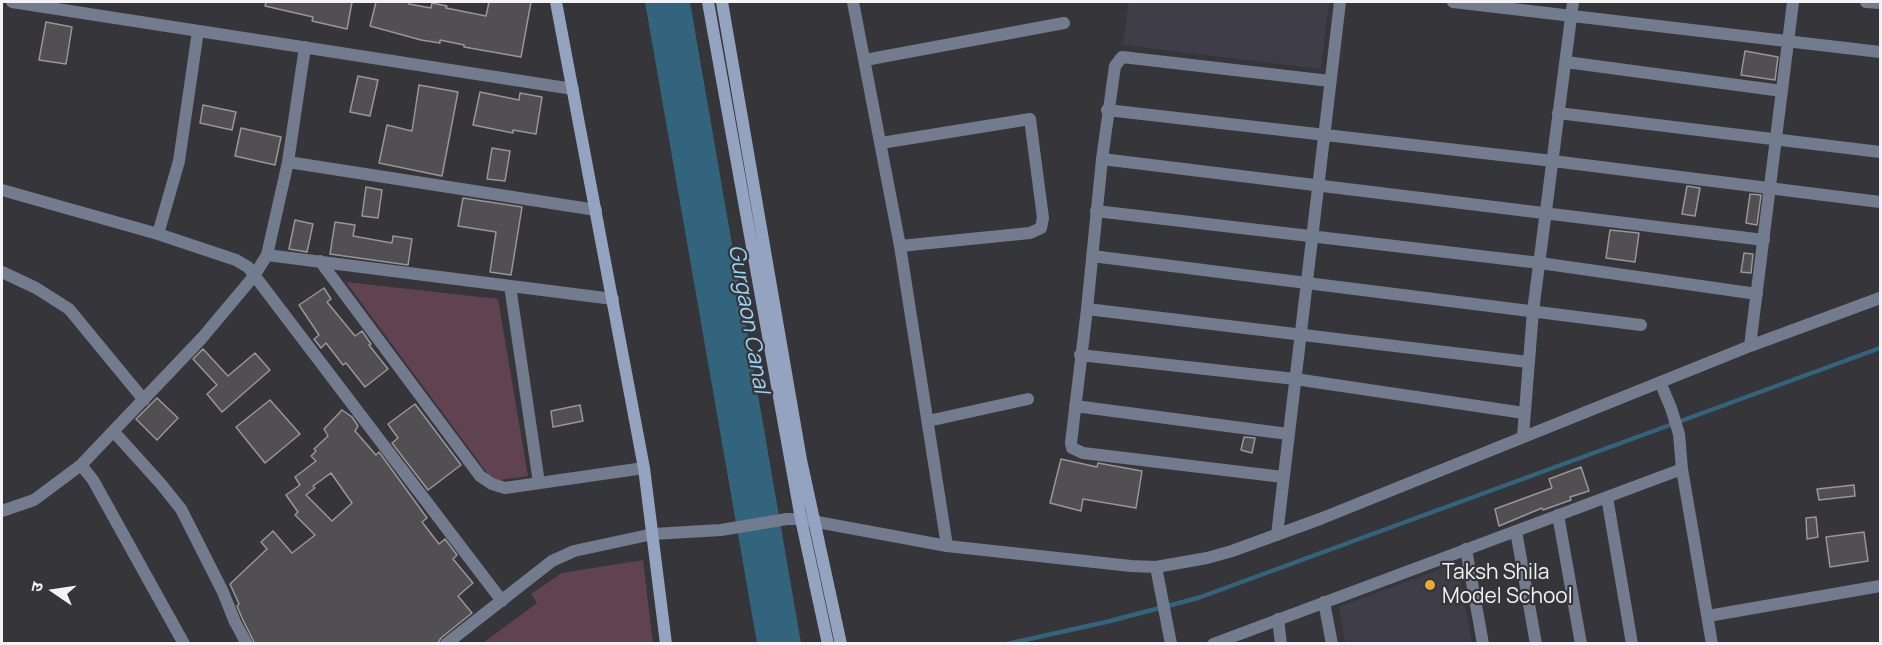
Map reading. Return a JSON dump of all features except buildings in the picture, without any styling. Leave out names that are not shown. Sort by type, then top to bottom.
[{"type":"main road","points":[[556,2],[644,468],[666,644]]},
{"type":"main road","points":[[708,2],[807,521],[828,644]]},
{"type":"main road","points":[[722,2],[801,460],[807,521],[841,644]]},
{"type":"street","points":[[12,2],[573,89]]},
{"type":"street","points":[[853,2],[900,246],[947,546]]},
{"type":"street","points":[[1276,535],[1340,2]]},
{"type":"street","points":[[1453,2],[1881,52]]},
{"type":"street","points":[[1523,436],[1527,362],[1573,2]]},
{"type":"street","points":[[1750,346],[1793,2]]},
{"type":"street","points":[[1866,2],[1881,3]]},
{"type":"street","points":[[865,60],[1064,23]]},
{"type":"street","points":[[158,234],[179,161],[198,31]]},
{"type":"street","points":[[2,511],[34,500],[81,465],[202,338],[254,276],[267,255],[288,162],[305,47]]},
{"type":"street","points":[[1283,477],[1083,453],[1075,450],[1071,443],[1107,110],[1116,66],[1122,57],[1330,81]]},
{"type":"street","points":[[1566,62],[1782,91]]},
{"type":"street","points":[[1107,110],[1553,160],[1881,202]]},
{"type":"street","points":[[1558,113],[1881,152]]},
{"type":"street","points":[[881,143],[1030,119],[1044,218],[1041,228],[1030,233],[900,246]]},
{"type":"street","points":[[1102,159],[1764,240]]},
{"type":"street","points":[[288,162],[596,210]]},
{"type":"street","points":[[2,190],[158,234],[236,260],[248,267],[502,601]]},
{"type":"street","points":[[1096,211],[1540,263],[1757,294]]},
{"type":"street","points":[[267,255],[613,298]]},
{"type":"street","points":[[1092,256],[1641,325]]},
{"type":"street","points":[[320,261],[480,476],[492,484],[505,488],[644,468]]},
{"type":"street","points":[[2,272],[36,288],[69,309],[144,400]]},
{"type":"street","points":[[510,286],[539,483]]},
{"type":"street","points":[[446,644],[552,561],[574,551],[653,534],[728,528],[786,519],[947,546],[1131,566],[1156,567],[1208,558],[1276,535],[1750,346],[1881,298]]},
{"type":"street","points":[[1087,309],[1527,362]]},
{"type":"street","points":[[1080,355],[1295,379],[1524,413]]},
{"type":"street","points":[[1660,382],[1679,434],[1682,469],[1712,644]]},
{"type":"street","points":[[928,421],[1028,399]]},
{"type":"street","points":[[1075,406],[1288,434]]},
{"type":"street","points":[[114,432],[181,509],[247,644]]},
{"type":"street","points":[[81,465],[93,480],[184,644]]},
{"type":"street","points":[[1213,644],[1231,640],[1278,619],[1682,469]]},
{"type":"street","points":[[1607,497],[1632,644]]},
{"type":"street","points":[[1558,515],[1581,644]]},
{"type":"street","points":[[1516,531],[1536,644]]},
{"type":"street","points":[[1466,549],[1483,644]]},
{"type":"street","points":[[1156,567],[1171,644]]},
{"type":"street","points":[[1708,616],[1881,586]]},
{"type":"street","points":[[1324,602],[1332,644]]},
{"type":"street","points":[[1278,619],[1281,644]]},
{"type":"shaded area","points":[[1129,2],[1329,2],[1321,69],[1123,45]]},
{"type":"shaded area","points":[[346,282],[498,299],[528,476],[493,481]]},
{"type":"shaded area","points":[[643,560],[653,643],[483,643],[537,603],[531,594],[562,573]]},
{"type":"shaded area","name":"Taksh Shila Model School","points":[[1457,563],[1472,643],[1345,643],[1339,607]]},
{"type":"water","points":[[645,2],[690,2],[801,643],[757,643]]},
{"type":"waterway","points":[[1007,644],[1198,598],[1880,348]]},
{"type":"place","name":"Taksh Shila Model School","points":[[1430,585]]},
{"type":"water label","name":"Gurgaon Canal","points":[[748,319]]}]
